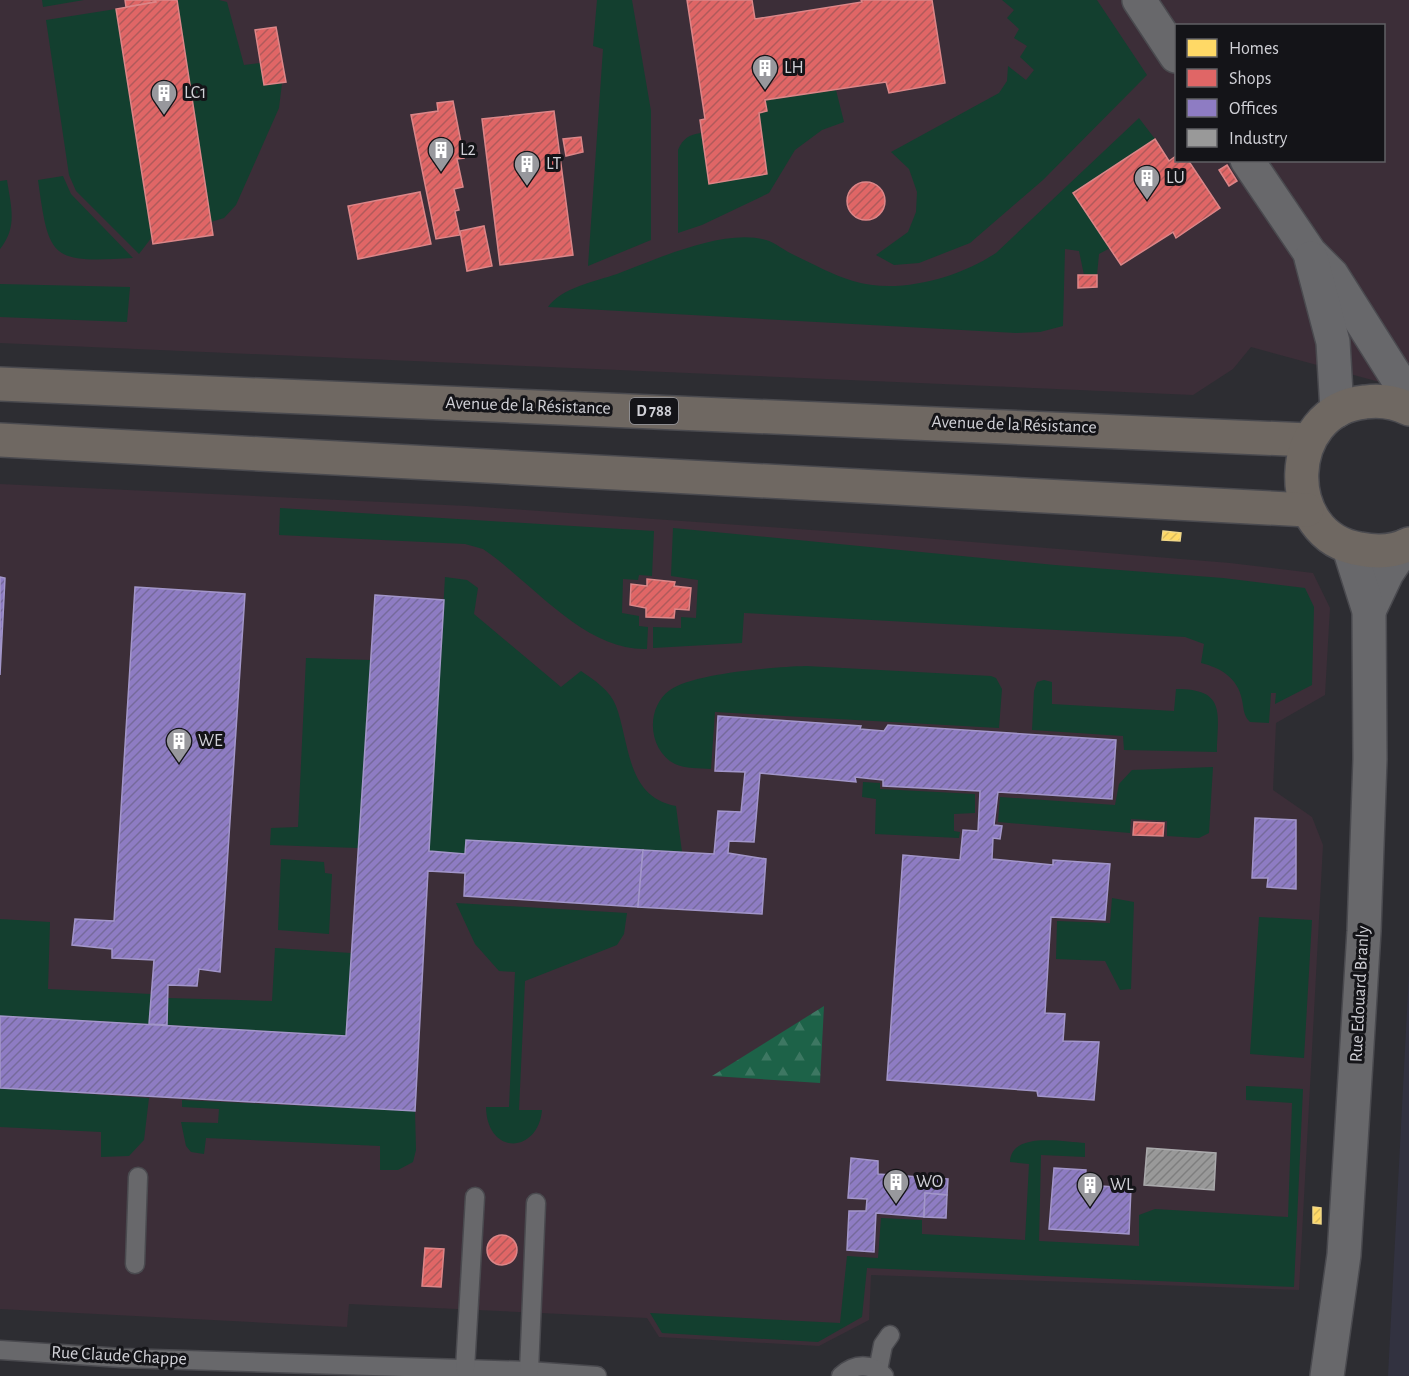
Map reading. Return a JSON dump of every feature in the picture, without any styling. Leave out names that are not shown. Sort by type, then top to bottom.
[{"type":"main road","name":"Avenue de la Résistance","points":[[0,384],[1119,430],[1309,440]]},
{"type":"main road","points":[[1407,545],[1378,552],[1349,548],[1325,533],[1307,510],[1300,486],[1301,462],[1309,440],[1321,423],[1337,411],[1358,403],[1380,400],[1409,409]]},
{"type":"main road","points":[[0,440],[1307,510]]},
{"type":"street","points":[[1139,0],[1175,54]]},
{"type":"street","points":[[1248,162],[1310,254],[1332,275],[1409,397]]},
{"type":"street","points":[[1310,254],[1333,342],[1337,411]]},
{"type":"street","name":"Rue Edouard Branly","points":[[1369,611],[1387,573],[1407,545]]},
{"type":"street","name":"Rue Edouard Branly","points":[[1328,1376],[1344,1255],[1364,931],[1370,759],[1369,611],[1349,548]]},
{"type":"lane","points":[[135,1264],[138,1177]]},
{"type":"lane","points":[[465,1369],[475,1197]]},
{"type":"lane","points":[[530,1371],[536,1203]]},
{"type":"lane","points":[[841,1376],[859,1366],[881,1373],[884,1345],[890,1335]]},
{"type":"lane","name":"Rue Claude Chappe","points":[[0,1350],[122,1367],[465,1369],[597,1376]]},
{"type":"shaded area","points":[[0,0],[1409,0],[1409,390],[1251,347],[1233,369],[1193,395],[0,343]]},
{"type":"shaded area","points":[[0,484],[467,506],[911,537],[1230,563],[1313,573],[1330,608],[1325,695],[1276,723],[1273,790],[1312,817],[1323,845],[1299,1290],[871,1275],[869,1320],[819,1346],[659,1337],[647,1318],[349,1304],[347,1327],[0,1309]]},
{"type":"shaded area","points":[[1409,973],[1409,1376],[1388,1376]]},
{"type":"green space","points":[[42,0],[84,0],[43,7]]},
{"type":"green space","points":[[177,0],[227,2],[244,65],[260,63],[265,85],[282,83],[279,108],[236,205],[224,218],[211,222]]},
{"type":"green space","points":[[597,0],[632,0],[651,111],[651,240],[588,266],[603,49],[593,46]]},
{"type":"green space","points":[[1002,0],[1097,0],[1147,75],[1043,180],[970,243],[919,263],[894,265],[876,255],[908,232],[916,212],[917,192],[909,169],[891,152],[999,93],[1007,81],[1008,66],[1026,80],[1034,70],[1020,57],[1027,46],[1014,38],[1019,29],[1007,18],[1014,10]]},
{"type":"green space","points":[[116,9],[152,237],[139,254],[76,191],[69,175],[46,20]]},
{"type":"green space","points":[[836,90],[844,122],[822,130],[795,150],[769,193],[702,225],[678,233],[678,150],[684,140],[701,133],[709,184],[766,174],[759,113],[767,111],[765,100]]},
{"type":"green space","points":[[1139,118],[1155,139],[1073,193],[1110,248],[1099,254],[1097,275],[1084,275],[1079,251],[1065,249],[1063,326],[1040,332],[1016,333],[548,307],[561,295],[580,286],[671,253],[731,238],[749,237],[766,240],[831,273],[871,285],[908,285],[946,277],[996,253]]},
{"type":"green space","points":[[63,176],[71,194],[133,258],[85,259],[69,256],[58,250],[51,241],[46,226],[38,180]]},
{"type":"green space","points":[[7,180],[12,216],[9,233],[0,249],[0,181]]},
{"type":"green space","points":[[0,284],[130,287],[127,322],[0,317]]},
{"type":"green space","points":[[280,508],[654,531],[652,576],[639,575],[638,580],[623,579],[622,613],[639,616],[639,626],[648,627],[647,649],[624,647],[602,639],[581,627],[483,549],[465,544],[279,535]]},
{"type":"green space","points":[[673,528],[1055,565],[1223,578],[1305,588],[1314,607],[1312,685],[1275,704],[1276,693],[1271,693],[1269,723],[1250,722],[1245,714],[1240,692],[1233,680],[1222,671],[1201,663],[1204,644],[1185,637],[744,613],[742,643],[653,648],[653,627],[681,628],[681,617],[696,618],[698,580],[671,576]]},
{"type":"green space","points":[[445,577],[467,580],[478,588],[474,614],[561,687],[581,671],[606,690],[616,706],[632,767],[639,780],[648,792],[660,801],[676,806],[682,852],[467,840],[465,854],[429,851]]},
{"type":"green space","points":[[306,658],[371,660],[358,848],[270,845],[271,828],[298,827]]},
{"type":"green space","points":[[806,666],[991,676],[996,678],[1002,689],[999,728],[715,712],[711,769],[679,766],[666,758],[659,749],[655,739],[653,718],[656,707],[670,690],[681,684],[715,675]]},
{"type":"green space","points":[[1044,680],[1052,682],[1052,704],[1174,711],[1176,689],[1204,693],[1211,698],[1218,714],[1217,752],[1124,750],[1123,736],[1032,730],[1034,691],[1037,682]]},
{"type":"green space","points":[[1213,767],[1209,833],[1199,838],[1167,836],[1167,821],[1131,819],[1130,833],[998,822],[1000,797],[1115,805],[1119,784],[1132,770]]},
{"type":"green space","points":[[863,782],[880,783],[880,789],[975,794],[975,813],[954,814],[954,831],[960,832],[959,838],[875,834],[876,799],[862,797]]},
{"type":"green space","points":[[281,859],[324,862],[325,873],[332,874],[329,934],[278,930]]},
{"type":"green space","points":[[1112,898],[1134,902],[1131,989],[1120,990],[1105,961],[1056,959],[1057,921],[1110,923]]},
{"type":"green space","points":[[456,903],[627,913],[624,934],[617,945],[525,981],[519,1110],[542,1110],[538,1125],[532,1135],[523,1141],[513,1143],[503,1141],[495,1134],[489,1123],[486,1107],[509,1107],[515,972],[499,971],[475,944]]},
{"type":"green space","points":[[1259,917],[1312,920],[1304,1058],[1250,1054]]},
{"type":"green space","points":[[0,919],[50,922],[48,989],[151,994],[149,1024],[0,1016]]},
{"type":"green space","points":[[275,948],[351,953],[346,1036],[167,1025],[168,998],[272,1001]]},
{"type":"green space","points":[[824,1006],[820,1083],[712,1076]]},
{"type":"green space","points":[[1246,1086],[1303,1089],[1294,1287],[867,1268],[862,1317],[818,1342],[662,1333],[650,1313],[840,1323],[847,1256],[878,1258],[881,1218],[922,1220],[922,1234],[1025,1240],[1029,1164],[1010,1162],[1013,1152],[1019,1146],[1040,1140],[1085,1143],[1085,1157],[1041,1155],[1039,1241],[1139,1246],[1139,1215],[1155,1209],[1288,1217],[1292,1103],[1246,1100]]},
{"type":"green space","points":[[0,1088],[149,1098],[144,1140],[129,1156],[101,1157],[101,1132],[0,1127]]},
{"type":"green space","points":[[182,1100],[415,1111],[416,1150],[413,1162],[398,1170],[380,1170],[380,1146],[206,1138],[204,1154],[191,1152],[186,1146],[181,1122],[218,1123],[219,1109],[182,1107]]},
{"type":"building: Homes","points":[[1163,531],[1181,533],[1180,541],[1162,540]]},
{"type":"building: Homes","points":[[1313,1207],[1321,1208],[1321,1224],[1313,1223]]},
{"type":"building: Shops","points":[[125,0],[155,0],[156,2],[126,7]]},
{"type":"building: Shops","name":"LC1","points":[[155,0],[177,0],[213,235],[153,244],[116,9],[156,2]]},
{"type":"building: Shops","name":"LH","points":[[687,0],[752,0],[755,19],[862,2],[861,0],[932,0],[945,83],[889,93],[886,82],[765,100],[767,111],[759,113],[767,174],[709,184],[700,120],[705,119]]},
{"type":"building: Shops","points":[[276,27],[286,82],[264,85],[255,30]]},
{"type":"building: Shops","name":"L2","points":[[453,101],[464,158],[457,159],[463,187],[454,189],[459,210],[455,211],[460,235],[436,239],[411,115],[438,111],[437,103]]},
{"type":"building: Shops","name":"LT","points":[[554,111],[573,255],[500,265],[482,119]]},
{"type":"building: Shops","points":[[581,137],[583,152],[566,156],[563,139]]},
{"type":"building: Shops","name":"LU","points":[[1155,139],[1169,161],[1175,157],[1175,162],[1189,162],[1220,208],[1176,238],[1173,232],[1121,265],[1073,193]]},
{"type":"building: Shops","points":[[1227,165],[1237,181],[1229,186],[1219,170]]},
{"type":"building: Shops","points":[[866,182],[879,188],[885,201],[879,214],[866,220],[853,214],[847,201],[853,188]]},
{"type":"building: Shops","points":[[420,192],[431,244],[358,259],[348,206]]},
{"type":"building: Shops","points":[[484,226],[492,266],[467,271],[460,231]]},
{"type":"building: Shops","points":[[1078,275],[1097,275],[1097,287],[1078,288]]},
{"type":"building: Shops","points":[[647,579],[675,582],[674,586],[691,588],[689,610],[675,609],[674,618],[646,617],[646,608],[630,605],[631,584],[647,586]]},
{"type":"building: Shops","points":[[1134,822],[1164,823],[1163,836],[1133,835]]},
{"type":"building: Shops","points":[[502,1235],[513,1239],[517,1250],[513,1261],[502,1265],[491,1261],[487,1250],[491,1239]]},
{"type":"building: Shops","points":[[425,1248],[444,1249],[441,1287],[422,1286]]},
{"type":"building: Offices","points":[[0,577],[5,578],[0,675]]},
{"type":"building: Offices","name":"WE","points":[[135,587],[245,594],[220,972],[199,969],[197,986],[168,985],[167,1025],[149,1024],[154,960],[112,958],[112,949],[72,945],[75,919],[114,921]]},
{"type":"building: Offices","points":[[375,595],[444,600],[429,851],[465,854],[466,840],[643,850],[638,907],[464,896],[465,873],[428,871],[415,1111],[0,1088],[0,1016],[346,1036]]},
{"type":"building: Offices","points":[[718,716],[861,726],[860,729],[884,731],[888,725],[1116,740],[1112,799],[998,792],[994,825],[1002,826],[1000,839],[993,838],[992,859],[1053,865],[1053,860],[1110,864],[1105,920],[1051,917],[1045,1013],[1065,1014],[1063,1041],[1099,1042],[1094,1100],[1038,1096],[1037,1091],[887,1080],[903,855],[960,860],[963,830],[978,831],[980,791],[883,786],[883,780],[855,777],[856,782],[760,773],[754,842],[729,841],[728,853],[766,859],[762,914],[638,907],[643,850],[714,854],[718,811],[741,812],[745,772],[715,771]]},
{"type":"building: Offices","points":[[1255,818],[1296,820],[1296,889],[1267,887],[1268,878],[1252,878]]},
{"type":"building: Offices","name":"WO","points":[[851,1158],[878,1161],[878,1174],[948,1179],[947,1195],[925,1193],[924,1217],[876,1213],[874,1252],[847,1250],[849,1211],[866,1211],[867,1199],[848,1198]]},
{"type":"building: Offices","name":"WL","points":[[1054,1168],[1086,1170],[1085,1185],[1131,1188],[1129,1234],[1049,1229]]},
{"type":"building: Offices","points":[[925,1193],[947,1195],[946,1218],[924,1217]]},
{"type":"building: Industry","points":[[1147,1148],[1216,1153],[1214,1190],[1144,1185]]},
{"type":"place","name":"LH","points":[[765,91]]},
{"type":"place","name":"LC1","points":[[164,116]]},
{"type":"place","name":"L2","points":[[441,173]]},
{"type":"place","name":"LT","points":[[527,187]]},
{"type":"place","name":"LU","points":[[1147,201]]},
{"type":"place","name":"WE","points":[[179,764]]},
{"type":"place","name":"WO","points":[[896,1205]]},
{"type":"place","name":"WL","points":[[1090,1208]]}]
